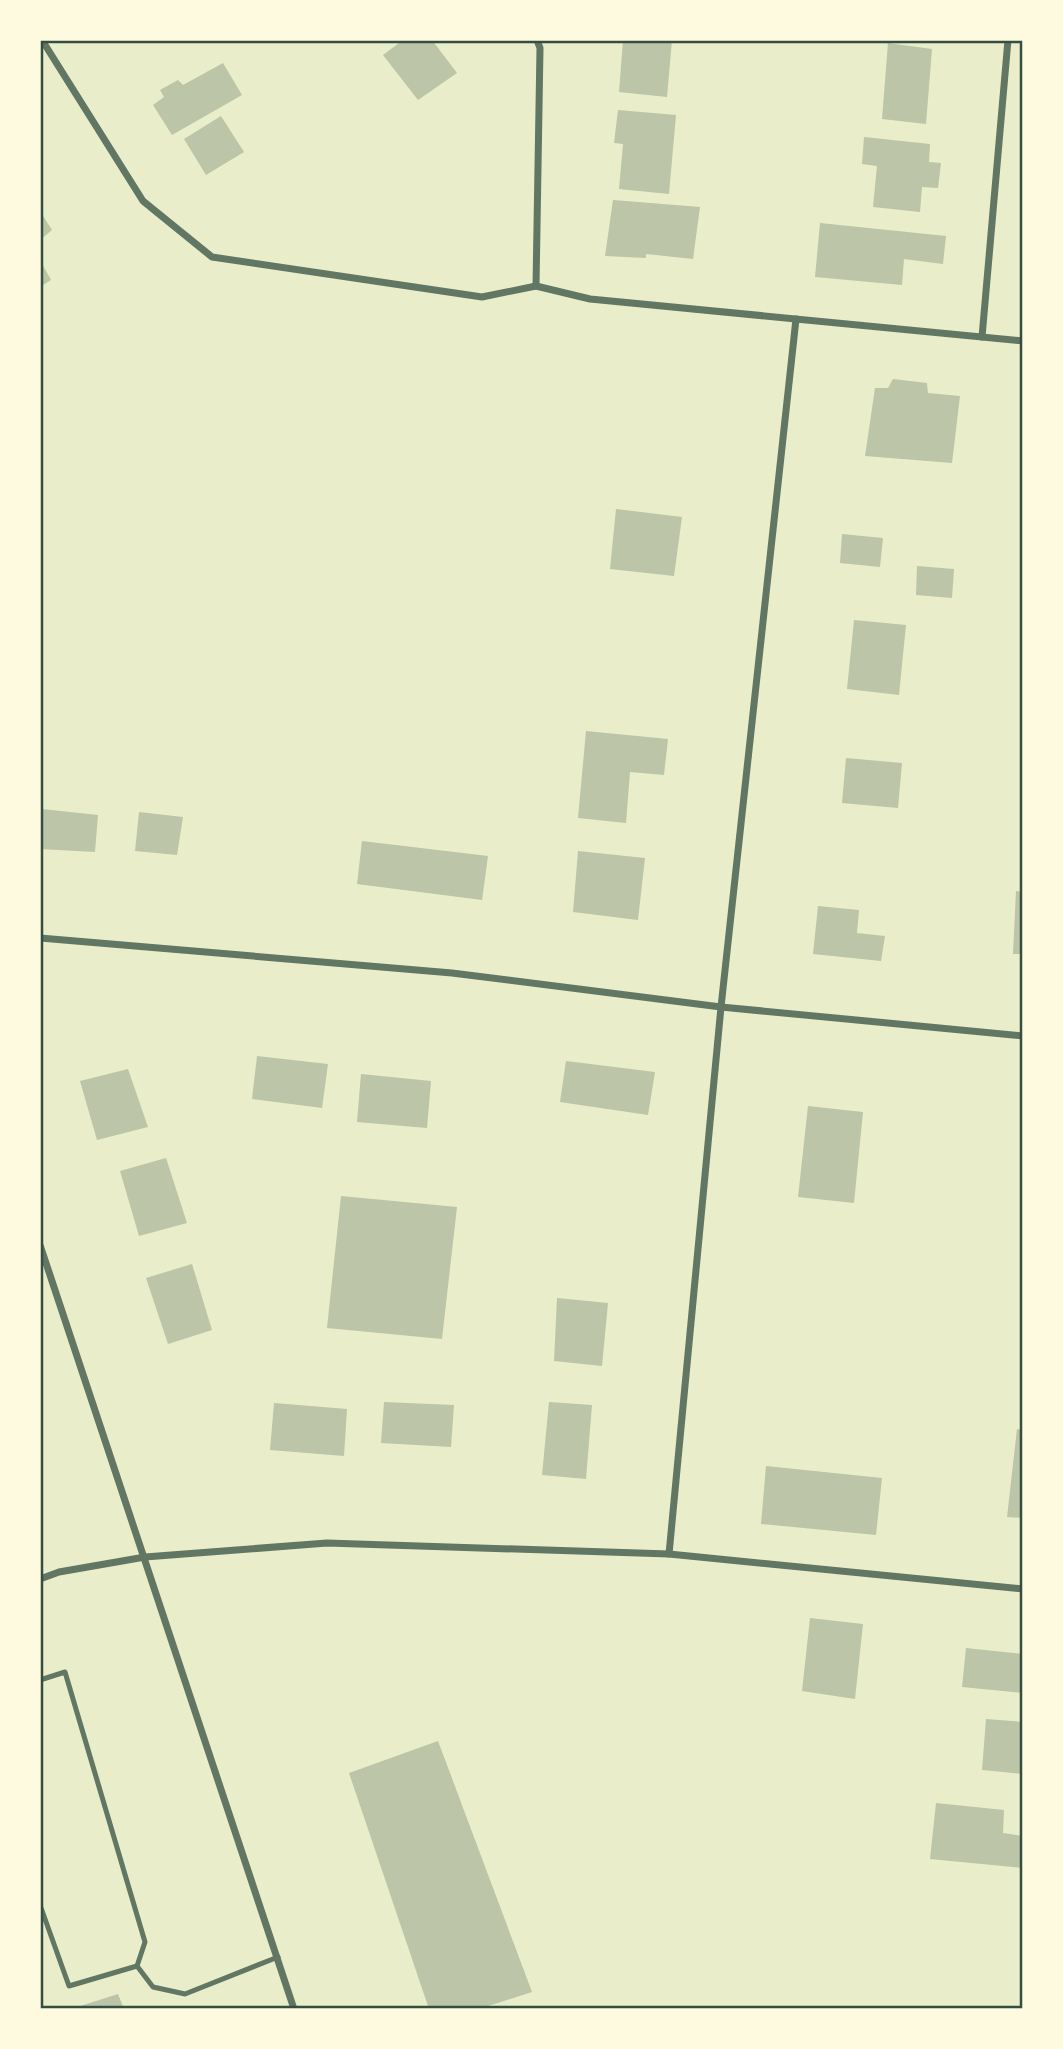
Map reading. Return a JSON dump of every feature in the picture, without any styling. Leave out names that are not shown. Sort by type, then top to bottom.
[{"type":"street","points":[[42,40],[143,201],[212,257],[482,297],[536,286],[590,299],[1023,341]]},
{"type":"street","points":[[536,286],[540,48],[537,40]]},
{"type":"street","points":[[982,337],[1008,40]]},
{"type":"street","points":[[668,1554],[721,1007],[796,319]]},
{"type":"street","points":[[40,938],[452,973],[721,1007],[1023,1036]]},
{"type":"street","points":[[40,1245],[294,2009]]},
{"type":"street","points":[[40,1578],[145,1557],[327,1543],[668,1554],[1023,1589]]},
{"type":"lane","points":[[40,1680],[65,1672],[145,1942],[137,1966]]},
{"type":"lane","points":[[40,1906],[69,1986],[137,1966]]},
{"type":"lane","points":[[137,1966],[153,1987],[186,1994],[278,1957]]},
{"type":"building","points":[[403,40],[432,40],[457,73],[418,100],[383,55]]},
{"type":"building","points":[[623,40],[672,40],[667,97],[619,92]]},
{"type":"building","points":[[888,43],[932,49],[926,124],[882,119]]},
{"type":"building","points":[[223,63],[242,95],[172,135],[153,105],[164,97],[160,90],[178,80],[183,85]]},
{"type":"building","points":[[618,110],[676,115],[669,194],[619,189],[623,144],[614,143]]},
{"type":"building","points":[[221,116],[244,152],[206,175],[184,139]]},
{"type":"building","points":[[864,137],[930,144],[929,162],[941,163],[938,188],[922,187],[920,212],[873,207],[877,166],[862,164]]},
{"type":"building","points":[[613,200],[700,207],[693,259],[646,254],[646,258],[605,256]]},
{"type":"building","points":[[40,211],[52,230],[40,240]]},
{"type":"building","points":[[820,223],[946,236],[943,264],[904,259],[902,285],[815,277]]},
{"type":"building","points":[[40,260],[51,280],[40,287]]},
{"type":"building","points":[[893,379],[927,383],[928,393],[960,396],[952,463],[865,456],[875,388],[888,388]]},
{"type":"building","points":[[616,509],[682,517],[674,576],[610,569]]},
{"type":"building","points":[[842,534],[883,538],[880,567],[840,563]]},
{"type":"building","points":[[917,566],[954,569],[952,598],[916,595]]},
{"type":"building","points":[[854,620],[906,625],[899,695],[847,689]]},
{"type":"building","points":[[586,731],[668,739],[664,775],[630,772],[626,823],[578,818]]},
{"type":"building","points":[[846,758],[902,763],[898,808],[842,803]]},
{"type":"building","points":[[42,809],[98,815],[95,852],[40,849]]},
{"type":"building","points":[[139,812],[183,817],[177,855],[135,851]]},
{"type":"building","points":[[362,841],[488,856],[482,900],[357,884]]},
{"type":"building","points":[[578,851],[645,858],[638,920],[573,912]]},
{"type":"building","points":[[1016,891],[1023,892],[1023,954],[1013,954]]},
{"type":"building","points":[[818,906],[859,910],[857,933],[885,936],[881,961],[813,954]]},
{"type":"building","points":[[257,1056],[328,1064],[322,1108],[252,1099]]},
{"type":"building","points":[[566,1061],[655,1072],[648,1115],[560,1102]]},
{"type":"building","points":[[128,1069],[148,1127],[97,1140],[80,1081]]},
{"type":"building","points":[[361,1074],[431,1081],[427,1128],[357,1122]]},
{"type":"building","points":[[808,1106],[863,1112],[854,1203],[798,1197]]},
{"type":"building","points":[[166,1158],[187,1223],[139,1236],[120,1171]]},
{"type":"building","points":[[341,1196],[457,1207],[442,1339],[327,1328]]},
{"type":"building","points":[[192,1264],[212,1330],[168,1344],[146,1278]]},
{"type":"building","points":[[557,1298],[608,1303],[602,1366],[554,1361]]},
{"type":"building","points":[[384,1402],[454,1405],[451,1447],[381,1443]]},
{"type":"building","points":[[549,1402],[592,1405],[586,1479],[542,1475]]},
{"type":"building","points":[[274,1403],[347,1409],[344,1456],[270,1450]]},
{"type":"building","points":[[1017,1429],[1023,1430],[1023,1518],[1007,1517]]},
{"type":"building","points":[[766,1466],[882,1478],[876,1535],[761,1524]]},
{"type":"building","points":[[810,1618],[863,1624],[855,1699],[802,1691]]},
{"type":"building","points":[[966,1648],[1023,1654],[1023,1693],[962,1687]]},
{"type":"building","points":[[986,1719],[1023,1722],[1023,1774],[982,1770]]},
{"type":"building","points":[[438,1741],[532,1992],[479,2009],[429,2009],[349,1773]]},
{"type":"building","points":[[936,1803],[1004,1810],[1003,1833],[1023,1836],[1023,1868],[930,1859]]},
{"type":"building","points":[[118,1994],[124,2009],[74,2009],[74,2008]]}]
